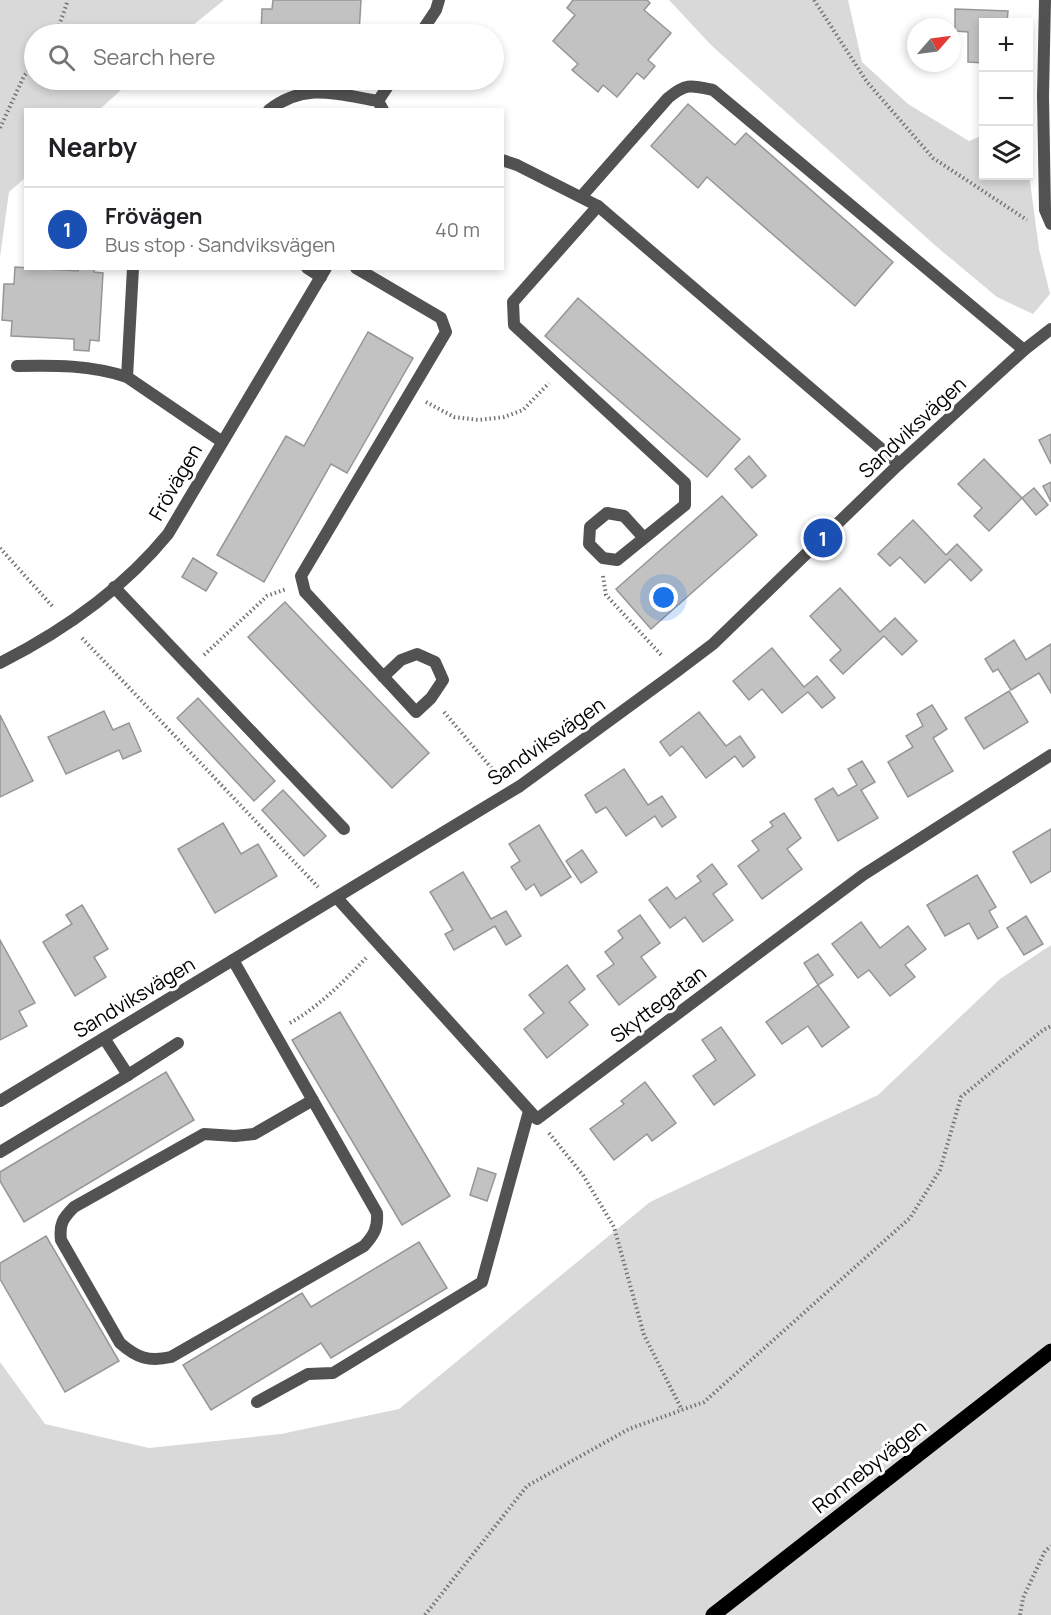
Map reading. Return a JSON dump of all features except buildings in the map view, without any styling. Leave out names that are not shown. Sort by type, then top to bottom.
[{"type":"main road","name":"Ronnebyvägen","points":[[713,1615],[1051,1351]]},
{"type":"street","points":[[427,24],[436,10],[439,0]]},
{"type":"street","points":[[1045,0],[1043,96],[1045,210],[1051,224]]},
{"type":"street","points":[[580,197],[668,98],[681,87],[697,86],[713,90],[1024,350]]},
{"type":"street","points":[[272,108],[283,99],[300,93],[322,92],[381,105],[388,90]]},
{"type":"street","points":[[504,161],[598,206],[899,464]]},
{"type":"street","points":[[598,206],[513,302],[514,325],[685,483],[685,505],[617,560],[603,558],[589,544],[590,527],[607,513],[624,516],[644,538]]},
{"type":"street","points":[[127,377],[133,270]]},
{"type":"street","points":[[359,270],[441,318],[446,332],[301,576],[305,592],[383,677],[416,712],[431,698],[443,680],[435,662],[417,654],[401,660],[383,677]]},
{"type":"street","name":"Frövägen","points":[[0,663],[38,643],[68,623],[148,559],[168,534],[221,441],[323,273]]},
{"type":"street","name":"Sandviksvägen","points":[[0,1101],[511,791],[676,672],[713,644],[899,464],[1024,350],[1051,329]]},
{"type":"street","points":[[17,366],[61,365],[112,372],[127,377],[221,441]]},
{"type":"street","points":[[114,587],[344,829]]},
{"type":"street","name":"Skyttegatan","points":[[533,1115],[862,875],[1051,755]]},
{"type":"street","points":[[257,1402],[308,1374],[333,1373],[482,1282],[533,1115],[379,944],[334,899]]},
{"type":"street","points":[[233,960],[313,1100],[377,1213],[374,1236],[364,1246],[171,1357],[154,1360],[131,1353],[120,1343],[61,1239],[59,1226],[65,1216],[74,1207],[204,1134],[235,1136],[254,1134],[313,1100]]},
{"type":"street","points":[[104,1038],[128,1075]]},
{"type":"street","points":[[0,1152],[178,1043]]},
{"type":"path","points":[[60,24],[68,0]]},
{"type":"path","points":[[814,0],[867,82],[933,158],[1031,223]]},
{"type":"path","points":[[0,128],[24,76]]},
{"type":"path","points":[[411,392],[454,417],[479,420],[504,417],[523,410],[560,368]]},
{"type":"path","points":[[0,548],[68,623],[334,899]]},
{"type":"path","points":[[617,560],[602,577],[606,595],[676,672]]},
{"type":"path","points":[[190,667],[267,596],[303,584]]},
{"type":"path","points":[[431,698],[511,791]]},
{"type":"path","points":[[274,1032],[305,1015],[333,992],[379,944]]},
{"type":"path","points":[[425,1615],[527,1486],[629,1429],[704,1402],[910,1218],[940,1170],[961,1097],[1043,1030],[1051,1026]]},
{"type":"path","points":[[533,1115],[583,1175],[614,1227],[644,1335],[682,1410]]},
{"type":"path","points":[[1020,1615],[1023,1598],[1045,1551],[1051,1546]]},
{"type":"shaded area","points":[[0,0],[224,0],[194,24],[24,24],[24,90],[121,90],[101,108],[24,108],[24,179],[9,192],[0,257]]},
{"type":"shaded area","points":[[669,0],[848,0],[862,62],[908,104],[969,141],[979,137],[979,180],[1030,180],[1039,249],[1050,294],[1033,314],[997,297],[937,247],[712,46]]},
{"type":"shaded area","points":[[1051,945],[1051,1615],[0,1615],[0,1362],[45,1424],[149,1448],[281,1434],[399,1409],[650,1202],[878,1095],[1000,979]]},
{"type":"place","name":"Frövägen","points":[[823,538]]}]
